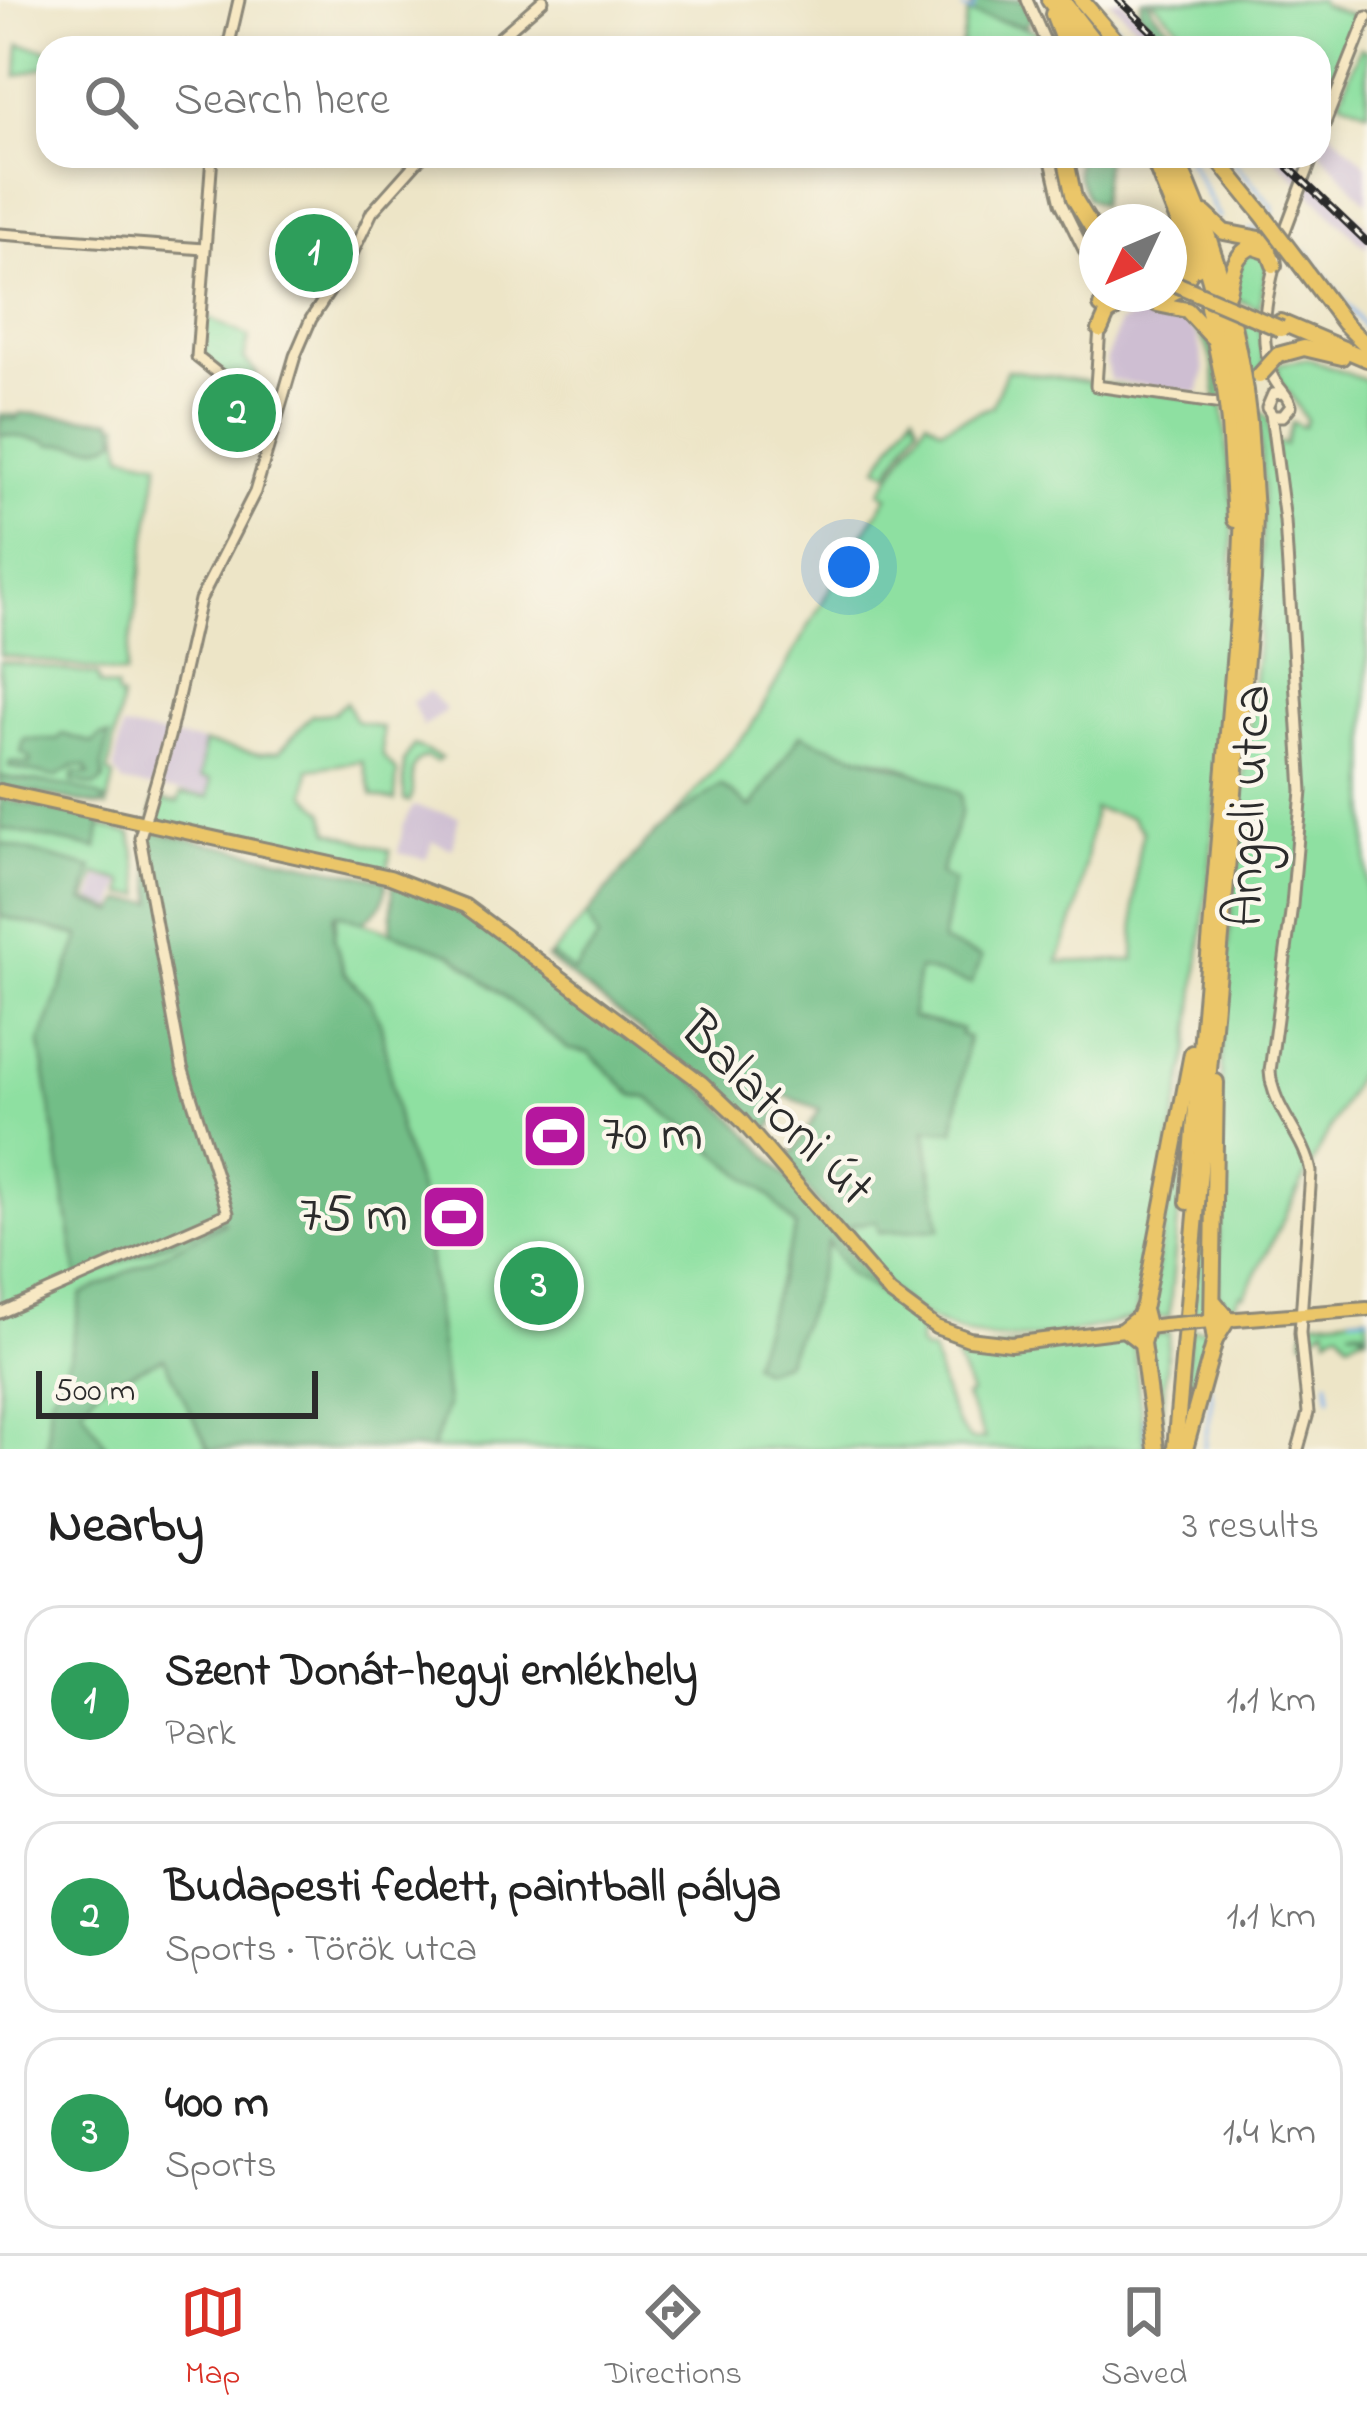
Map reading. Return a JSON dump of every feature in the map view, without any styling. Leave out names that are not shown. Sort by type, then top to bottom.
[{"type":"highway","points":[[1047,0],[1062,36]]},
{"type":"highway","points":[[1047,0],[1076,36]]},
{"type":"highway","points":[[1062,0],[1090,36]]},
{"type":"highway","points":[[1078,0],[1104,36]]},
{"type":"highway","points":[[1078,0],[1111,36]]},
{"type":"highway","points":[[1069,168],[1071,191],[1079,205]]},
{"type":"highway","points":[[1071,168],[1085,204]]},
{"type":"highway","points":[[1157,168],[1173,204]]},
{"type":"highway","points":[[1169,168],[1254,402]]},
{"type":"highway","points":[[1170,1449],[1253,580],[1254,402],[1227,296],[1180,168]]},
{"type":"highway","points":[[1225,168],[1344,323],[1367,346]]},
{"type":"highway","points":[[1191,191],[1210,222],[1255,242],[1274,265]]},
{"type":"highway","points":[[1227,296],[1234,262],[1255,242],[1288,223]]},
{"type":"highway","points":[[1187,239],[1220,358]]},
{"type":"highway","points":[[1187,242],[1192,266],[1187,278]]},
{"type":"highway","points":[[1255,242],[1281,242]]},
{"type":"highway","points":[[1187,285],[1362,361]]},
{"type":"highway","points":[[1187,310],[1206,327],[1220,358],[1254,402]]},
{"type":"highway","points":[[1100,330],[1110,312]]},
{"type":"highway","points":[[1170,1449],[1254,402],[1278,356],[1304,348],[1362,361]]},
{"type":"highway","points":[[1156,1449],[1142,1343],[1124,1329],[1139,1317],[1144,1305],[1207,966]]},
{"type":"highway","points":[[1215,1002],[1215,1303],[1205,1322],[1215,1340]]},
{"type":"highway","points":[[1185,1449],[1215,1340],[1228,1319],[1215,1303]]},
{"type":"highway","points":[[1142,1343],[1156,1326],[1144,1305]]},
{"type":"main road","name":"Balatoni út","points":[[0,791],[119,819],[142,830],[390,877],[465,906],[703,1083],[890,1293],[936,1327],[1002,1344],[1367,1309]]},
{"type":"street","points":[[230,36],[238,0]]},
{"type":"street","points":[[502,36],[543,0]]},
{"type":"street","points":[[1028,0],[1043,36]]},
{"type":"street","points":[[1331,108],[1367,17]]},
{"type":"street","points":[[211,168],[197,357],[234,388],[279,400]]},
{"type":"street","points":[[0,1312],[228,1213],[182,1067],[142,830],[178,701],[198,606],[255,492],[279,400],[311,319],[346,266],[372,212],[411,168]]},
{"type":"street","points":[[1053,168],[1061,203],[1079,240]]},
{"type":"street","name":"Angeli utca","points":[[1303,1294],[1311,1166],[1270,1078],[1302,791],[1285,521],[1272,439],[1254,402],[1274,265],[1308,168]]},
{"type":"street","points":[[0,234],[204,249]]},
{"type":"street","points":[[1101,312],[1096,386],[1254,402]]},
{"type":"street","points":[[1098,371],[1111,387]]},
{"type":"street","points":[[119,819],[136,817],[148,808]]},
{"type":"street","points":[[1298,1449],[1308,1413],[1300,1333],[1303,1294]]},
{"type":"street","points":[[1300,1333],[1296,1324],[1280,1315],[1303,1294]]},
{"type":"shaded area","points":[[1109,0],[1122,0],[1160,36],[1146,36]]},
{"type":"shaded area","points":[[1331,132],[1367,165],[1367,203],[1331,163]]},
{"type":"shaded area","points":[[1285,168],[1305,168],[1367,226],[1367,249]]},
{"type":"shaded area","points":[[1142,312],[1181,318],[1197,336],[1205,372],[1198,393],[1110,380],[1106,360],[1119,324]]},
{"type":"shaded area","points":[[429,691],[446,710],[423,727],[412,702]]},
{"type":"shaded area","points":[[122,728],[203,742],[199,778],[210,780],[209,796],[123,783],[114,770]]},
{"type":"shaded area","points":[[413,806],[459,816],[452,849],[433,841],[426,859],[398,853]]},
{"type":"shaded area","points":[[98,877],[122,883],[115,908],[91,901]]},
{"type":"green space","points":[[972,0],[1023,0],[1033,19],[1027,27],[971,14]]},
{"type":"green space","points":[[1142,0],[1148,0],[1179,36],[1167,36],[1139,11]]},
{"type":"green space","points":[[1151,0],[1321,0],[1322,5],[1360,18],[1331,88],[1331,36],[1188,36]]},
{"type":"green space","points":[[968,12],[1036,31],[1037,36],[963,36]]},
{"type":"green space","points":[[19,44],[36,48],[36,70],[17,76]]},
{"type":"green space","points":[[1360,48],[1367,51],[1367,111],[1340,99]]},
{"type":"green space","points":[[1077,168],[1105,168],[1100,204],[1087,198]]},
{"type":"green space","points":[[311,241],[323,258],[314,270],[317,273],[304,280],[286,270]]},
{"type":"green space","points":[[1264,253],[1268,263],[1259,309],[1236,299],[1233,286],[1244,254]]},
{"type":"green space","points":[[1169,312],[1187,313],[1206,329],[1219,363],[1233,510],[1232,625],[1189,1049],[1135,1318],[1044,1337],[986,1337],[957,1331],[903,1301],[846,1238],[852,1235],[851,1225],[877,1221],[880,1232],[940,1228],[925,1129],[954,1130],[968,1038],[961,1035],[961,1029],[911,1018],[919,968],[971,984],[981,958],[942,942],[953,882],[939,875],[961,813],[959,793],[895,763],[830,749],[801,734],[751,808],[721,785],[670,821],[750,729],[888,496],[880,492],[927,419],[941,428],[992,406],[1007,370],[1216,401],[1207,347],[1182,318]],"holes":[[[1094,809],[1131,817],[1143,832],[1135,879],[1134,960],[1058,962],[1078,907]]]},
{"type":"green space","points":[[206,317],[249,337],[244,359],[256,372],[257,391],[239,385],[204,360]]},
{"type":"green space","points":[[1241,317],[1259,324],[1264,364],[1251,386]]},
{"type":"green space","points":[[1308,359],[1367,381],[1367,1056],[1245,1295],[1229,1311],[1218,1296],[1222,1040],[1236,845],[1259,635],[1263,484],[1258,411],[1268,418],[1274,473],[1276,442],[1285,445],[1292,422],[1303,427],[1307,420],[1281,385],[1277,364]]},
{"type":"green space","points":[[913,412],[918,424],[889,472],[878,467]]},
{"type":"green space","points":[[20,413],[113,420],[118,438],[102,446],[52,445],[0,434],[0,418],[16,419]]},
{"type":"green space","points":[[0,414],[119,424],[123,454],[159,462],[125,674],[0,655]]},
{"type":"green space","points":[[0,661],[97,675],[100,685],[116,688],[122,698],[108,772],[114,777],[107,807],[0,786]]},
{"type":"green space","points":[[346,702],[356,721],[382,728],[383,756],[397,772],[395,801],[373,796],[362,761],[309,769],[306,794],[324,812],[330,831],[390,851],[388,870],[156,821],[152,816],[155,797],[178,802],[181,794],[209,797],[210,780],[200,778],[204,743],[259,754],[280,751],[312,715],[334,713]]},
{"type":"green space","points":[[62,734],[93,743],[100,736],[109,736],[104,780],[95,786],[72,781],[74,773],[89,774],[86,767],[74,766],[56,777],[9,767],[10,762],[30,764],[31,758],[21,753],[24,739],[57,740]]},
{"type":"green space","points":[[801,734],[922,776],[961,795],[961,813],[940,874],[953,881],[942,942],[982,957],[971,984],[919,969],[911,1017],[962,1029],[961,1035],[968,1037],[954,1131],[925,1129],[940,1229],[879,1232],[876,1221],[851,1225],[852,1235],[846,1238],[786,1163],[820,1109],[780,1094],[775,1121],[762,1137],[698,1075],[547,958],[551,955],[574,972],[598,939],[587,915],[643,846],[721,785],[751,808]]},
{"type":"green space","points":[[414,745],[441,758],[436,762],[426,757],[414,765],[409,802],[404,800],[404,761]]},
{"type":"green space","points":[[0,776],[71,787],[106,801],[100,806],[0,786]]},
{"type":"green space","points":[[0,798],[101,821],[97,849],[0,828]]},
{"type":"green space","points":[[0,800],[131,834],[143,895],[124,895],[124,882],[96,874],[87,900],[118,911],[223,1219],[287,1449],[0,1449]]},
{"type":"green space","points":[[154,832],[386,880],[381,905],[362,922],[334,916],[334,938],[344,972],[371,1002],[381,1025],[400,1132],[430,1224],[429,1254],[447,1405],[432,1449],[209,1449],[164,1358],[99,1387],[82,1408],[108,1449],[47,1449],[50,1400],[70,1355],[81,1295],[224,1223],[78,1280],[40,1043],[80,936],[0,916],[0,843],[92,868],[83,901],[115,912],[122,901],[154,902],[146,838]]},
{"type":"green space","points":[[393,881],[451,903],[695,1082],[765,1152],[884,1295],[849,1274],[828,1242],[810,1304],[785,1362],[763,1370],[752,1363],[796,1227],[772,1198],[648,1098],[634,1095],[589,1053],[568,1049],[452,954],[391,932]]},
{"type":"green space","points":[[337,913],[452,954],[568,1049],[589,1053],[633,1095],[648,1098],[772,1198],[796,1228],[752,1364],[763,1370],[785,1362],[810,1304],[828,1241],[866,1283],[920,1324],[919,1345],[932,1351],[951,1411],[971,1440],[985,1439],[965,1397],[971,1394],[956,1357],[1000,1347],[1126,1339],[1134,1347],[1145,1449],[432,1449],[447,1405],[429,1254],[430,1224],[400,1132],[371,1002],[344,972],[339,957],[334,938]]},
{"type":"green space","points":[[587,915],[599,939],[573,973],[551,955]]},
{"type":"green space","points":[[1191,1075],[1169,1317],[1147,1318]]},
{"type":"green space","points":[[1210,1111],[1210,1312],[1193,1313]]},
{"type":"green space","points":[[1367,1315],[1367,1337],[1363,1329],[1349,1329],[1363,1336],[1348,1342],[1339,1329],[1328,1336],[1326,1326],[1313,1336],[1315,1341],[1303,1339],[1307,1321]]},
{"type":"green space","points":[[1190,1330],[1212,1332],[1181,1449]]},
{"type":"green space","points":[[1169,1333],[1159,1449],[1146,1335]]},
{"type":"waterway","points":[[974,8],[976,0]]},
{"type":"waterway","points":[[1094,0],[1125,36]]},
{"type":"waterway","points":[[963,9],[973,12]]},
{"type":"waterway","points":[[1193,168],[1219,218]]},
{"type":"waterway","points":[[1239,168],[1273,207],[1272,216]]},
{"type":"waterway","points":[[1249,230],[1269,229]]},
{"type":"waterway","points":[[1306,251],[1367,331]]},
{"type":"waterway","points":[[1351,1317],[1367,1316]]},
{"type":"waterway","points":[[1328,1381],[1330,1397]]},
{"type":"waterway","points":[[1204,1449],[1210,1386]]},
{"type":"waterway","points":[[1145,1418],[1148,1449]]},
{"type":"railway","points":[[1119,0],[1156,36]]},
{"type":"railway","points":[[1290,168],[1367,242]]},
{"type":"place","name":"Szent Donát-hegyi emlékhely","points":[[314,253]]},
{"type":"place","name":"Budapesti fedett, paintball pálya","points":[[237,413]]},
{"type":"place","name":"70 m","points":[[555,1136]]},
{"type":"place","name":"75 m","points":[[454,1217]]},
{"type":"place","name":"400 m","points":[[539,1286]]}]
